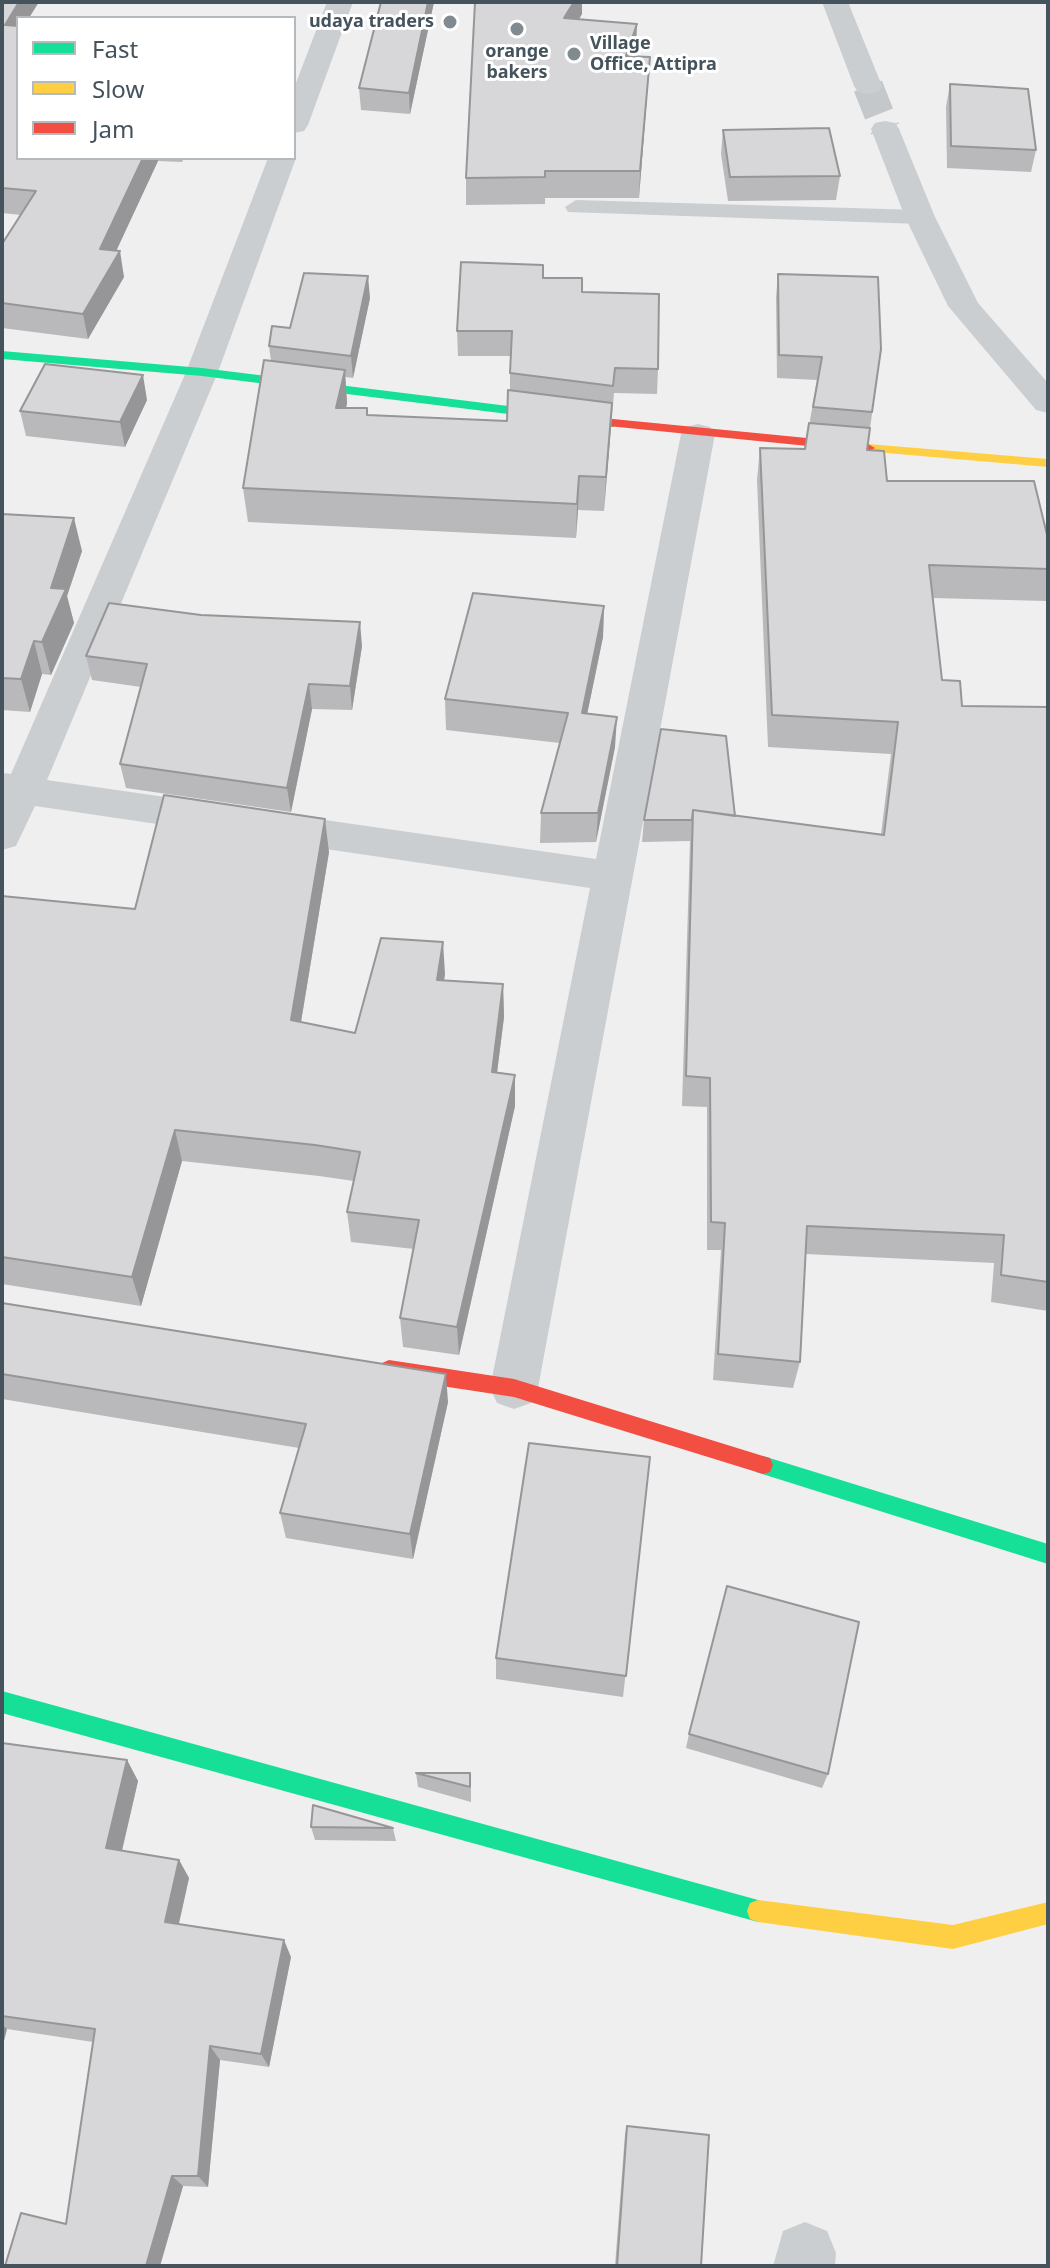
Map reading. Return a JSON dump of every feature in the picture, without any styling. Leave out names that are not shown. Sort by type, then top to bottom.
[{"type":"street","points":[[296,120],[340,2]]},
{"type":"street","points":[[835,2],[868,86]]},
{"type":"street","points":[[885,129],[920,217],[964,306],[1048,403]]},
{"type":"street","points":[[2,836],[13,789],[202,372],[281,160]]},
{"type":"street","points":[[2,355],[202,372],[698,434],[1048,463]]},
{"type":"street","points":[[514,1388],[698,434]]},
{"type":"street","points":[[13,789],[613,876]]},
{"type":"street","points":[[374,1366],[514,1388],[1048,1554]]},
{"type":"street","points":[[2,1702],[771,1915],[953,1937],[1048,1913]]},
{"type":"lane","points":[[576,207],[920,217]]},
{"type":"building","points":[[2,2],[19,2],[5,25],[16,26],[16,160],[142,160],[100,249],[120,251],[83,314],[2,303],[2,244],[36,191],[2,188]]},
{"type":"building","points":[[381,2],[428,2],[409,93],[359,88]]},
{"type":"building","points":[[475,2],[574,2],[564,18],[637,24],[626,56],[650,57],[640,171],[545,171],[545,177],[466,178]]},
{"type":"building","points":[[950,84],[1028,89],[1036,150],[951,146]]},
{"type":"building","points":[[829,128],[840,176],[730,177],[723,130]]},
{"type":"building","points":[[461,262],[543,265],[543,278],[582,278],[582,292],[659,294],[658,369],[615,368],[613,386],[510,373],[512,331],[457,331]]},
{"type":"building","points":[[304,273],[368,276],[351,356],[269,346],[272,326],[290,328]]},
{"type":"building","points":[[778,274],[878,277],[881,349],[872,412],[813,407],[822,357],[779,355]]},
{"type":"building","points":[[264,360],[345,370],[336,408],[367,408],[367,415],[507,421],[508,390],[612,403],[606,477],[579,476],[577,504],[243,488]]},
{"type":"building","points":[[45,364],[143,375],[120,422],[20,411]]},
{"type":"building","points":[[809,423],[870,428],[867,450],[884,451],[887,481],[1034,481],[1048,539],[1048,569],[929,565],[942,680],[960,681],[962,706],[1048,707],[1048,1282],[1001,1275],[1004,1235],[807,1226],[800,1362],[718,1354],[725,1223],[711,1222],[710,1078],[686,1076],[693,810],[884,835],[898,722],[772,715],[760,448],[805,449]]},
{"type":"building","points":[[2,514],[74,518],[51,588],[66,589],[42,642],[34,641],[21,679],[2,678]]},
{"type":"building","points":[[473,593],[604,606],[582,713],[617,717],[598,813],[541,813],[568,713],[445,699]]},
{"type":"building","points":[[109,603],[201,615],[360,622],[350,686],[309,684],[287,788],[120,764],[147,664],[86,656]]},
{"type":"building","points":[[661,729],[726,736],[735,816],[693,810],[692,820],[644,820]]},
{"type":"building","points":[[164,795],[325,819],[291,1020],[355,1033],[381,938],[443,942],[437,980],[503,984],[492,1072],[515,1075],[457,1327],[400,1318],[419,1220],[347,1212],[360,1152],[315,1145],[175,1130],[132,1277],[2,1257],[2,896],[135,909]]},
{"type":"building","points":[[2,1303],[446,1374],[410,1534],[280,1513],[306,1424],[2,1374]]},
{"type":"building","points":[[529,1443],[650,1457],[626,1676],[496,1658]]},
{"type":"building","points":[[727,1586],[859,1622],[828,1774],[689,1734]]},
{"type":"building","points":[[2,1743],[127,1760],[106,1848],[179,1860],[165,1922],[284,1940],[261,2054],[210,2046],[198,2176],[172,2176],[146,2266],[5,2266],[21,2213],[66,2224],[95,2029],[2,2016]]},
{"type":"building","points":[[416,1773],[470,1773],[470,1787]]},
{"type":"building","points":[[313,1805],[393,1828],[311,1827]]},
{"type":"building","points":[[627,2126],[709,2135],[701,2266],[617,2266]]},
{"type":"tunnel","points":[[868,86],[885,129]]},
{"type":"traffic: fast","points":[[2,355],[202,372],[613,423]]},
{"type":"traffic: fast","points":[[763,1465],[1048,1554]]},
{"type":"traffic: fast","points":[[2,1702],[758,1911]]},
{"type":"traffic: slow","points":[[868,448],[1048,463]]},
{"type":"traffic: slow","points":[[758,1911],[953,1937],[1048,1913]]},
{"type":"traffic: jam","points":[[613,423],[868,448]]},
{"type":"traffic: jam","points":[[389,1369],[514,1388],[763,1465]]},
{"type":"place","name":"udaya traders","points":[[450,22]]},
{"type":"place","name":"orange bakers","points":[[517,29]]},
{"type":"place","name":"Village Office, Attipra","points":[[574,54]]}]
